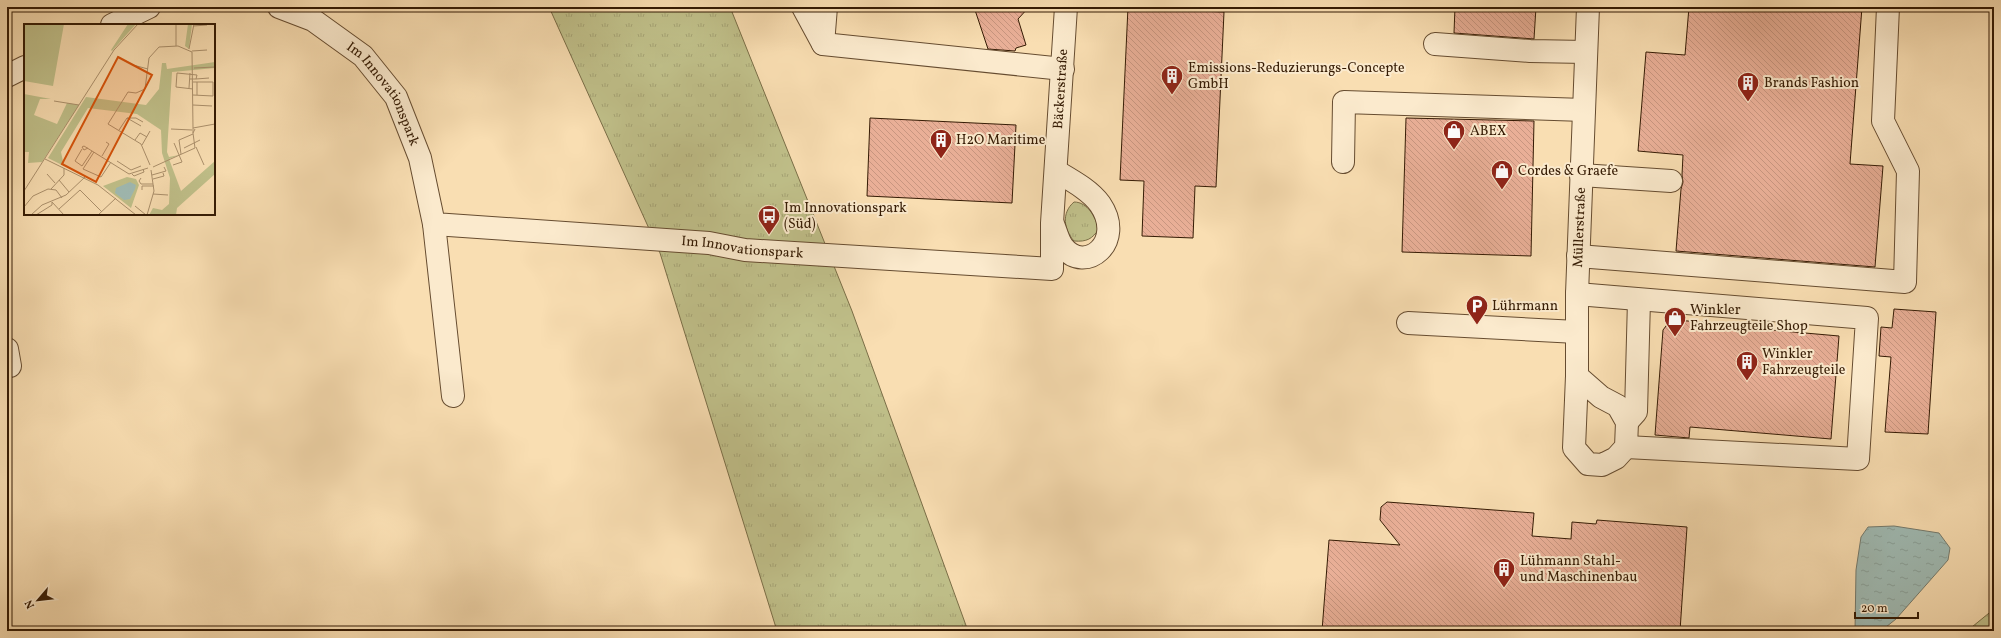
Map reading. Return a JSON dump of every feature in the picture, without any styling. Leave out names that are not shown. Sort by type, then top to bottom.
[{"type":"street","points":[[114,24],[149,7]]},
{"type":"street","name":"Im Innovationspark","points":[[279,7],[313,20],[363,56],[396,97],[420,158],[434,224],[454,396]]},
{"type":"street","points":[[803,7],[823,44]]},
{"type":"street","points":[[823,44],[826,7]]},
{"type":"street","name":"Bäckerstraße","points":[[1052,269],[1052,223],[1066,7]]},
{"type":"street","name":"Müllerstraße","points":[[1588,7],[1578,256],[1576,332],[1577,376],[1574,448],[1588,464],[1602,465],[1616,458],[1626,447]]},
{"type":"street","points":[[1578,256],[1905,282],[1908,171],[1883,121],[1888,7]]},
{"type":"street","points":[[823,44],[1063,69]]},
{"type":"street","points":[[1435,44],[1530,51],[1586,52]]},
{"type":"street","points":[[7,76],[24,68]]},
{"type":"street","points":[[1343,162],[1344,102],[1584,110]]},
{"type":"street","name":"Bäckerstraße","points":[[1052,223],[1063,247],[1071,254],[1081,258],[1091,256],[1100,251],[1106,243],[1109,231],[1107,217],[1100,204],[1079,186],[1056,171]]},
{"type":"street","points":[[1582,176],[1672,181]]},
{"type":"street","name":"Im Innovationspark","points":[[434,224],[708,243],[745,250],[1052,269]]},
{"type":"street","points":[[1577,294],[1867,318],[1858,459],[1626,447],[1627,422],[1618,406],[1601,397],[1577,376]]},
{"type":"street","points":[[1627,422],[1636,412],[1639,300]]},
{"type":"street","points":[[1408,323],[1576,332]]},
{"type":"green space","points":[[549,7],[730,7],[852,311],[968,631],[777,631],[660,253]]},
{"type":"green space","points":[[1074,202],[1087,207],[1093,215],[1099,229],[1094,235],[1086,240],[1074,241],[1066,227],[1065,222],[1067,211]]},
{"type":"green space","points":[[1994,609],[1994,631],[1967,631]]},
{"type":"water","points":[[1894,526],[1939,533],[1950,548],[1948,560],[1896,619],[1881,631],[1855,631],[1856,570],[1861,537],[1868,527]]},
{"type":"building","points":[[974,7],[1029,7],[1018,19],[1026,45],[1016,48],[1015,51],[988,49]]},
{"type":"building","name":"Emissions-Reduzierungs-Concepte GmbH","points":[[1128,7],[1201,7],[1201,11],[1224,12],[1216,187],[1195,186],[1193,238],[1142,236],[1144,181],[1120,180]]},
{"type":"building","points":[[1455,7],[1536,7],[1534,39],[1454,33]]},
{"type":"building","name":"Brands Fashion","points":[[1689,7],[1862,7],[1850,164],[1883,166],[1875,267],[1676,251],[1681,189],[1683,182],[1683,155],[1638,151],[1646,52],[1685,55]]},
{"type":"building","name":"H2O Maritime","points":[[870,118],[1016,125],[1012,203],[867,196]]},
{"type":"building","points":[[1406,118],[1534,121],[1531,256],[1402,252]]},
{"type":"building","points":[[1894,309],[1936,312],[1928,434],[1885,432],[1891,357],[1879,356],[1881,327],[1892,328]]},
{"type":"building","name":"Winkler Fahrzeugteile","points":[[1674,320],[1771,327],[1771,330],[1839,336],[1831,439],[1690,427],[1689,438],[1655,435],[1663,330],[1669,322]]},
{"type":"building","name":"Lühmann Stahl- und Maschinenbau","points":[[1387,502],[1534,513],[1532,536],[1571,539],[1572,522],[1596,524],[1597,520],[1687,527],[1680,631],[1322,631],[1329,540],[1400,545],[1380,520],[1381,507]]},
{"type":"place","name":"Emissions-Reduzierungs-Concepte GmbH","points":[[1172,96]]},
{"type":"place","name":"Brands Fashion","points":[[1748,102]]},
{"type":"place","name":"ABEX","points":[[1454,150]]},
{"type":"place","name":"H2O Maritime","points":[[941,160]]},
{"type":"place","name":"Cordes & Graefe","points":[[1502,190]]},
{"type":"place","name":"Im Innovationspark (Süd)","points":[[769,236]]},
{"type":"place","name":"Lührmann","points":[[1477,326]]},
{"type":"place","name":"Winkler Fahrzeugteile Shop","points":[[1675,338]]},
{"type":"place","name":"Winkler Fahrzeugteile","points":[[1747,382]]},
{"type":"place","name":"Lühmann Stahl- und Maschinenbau","points":[[1504,588]]}]
